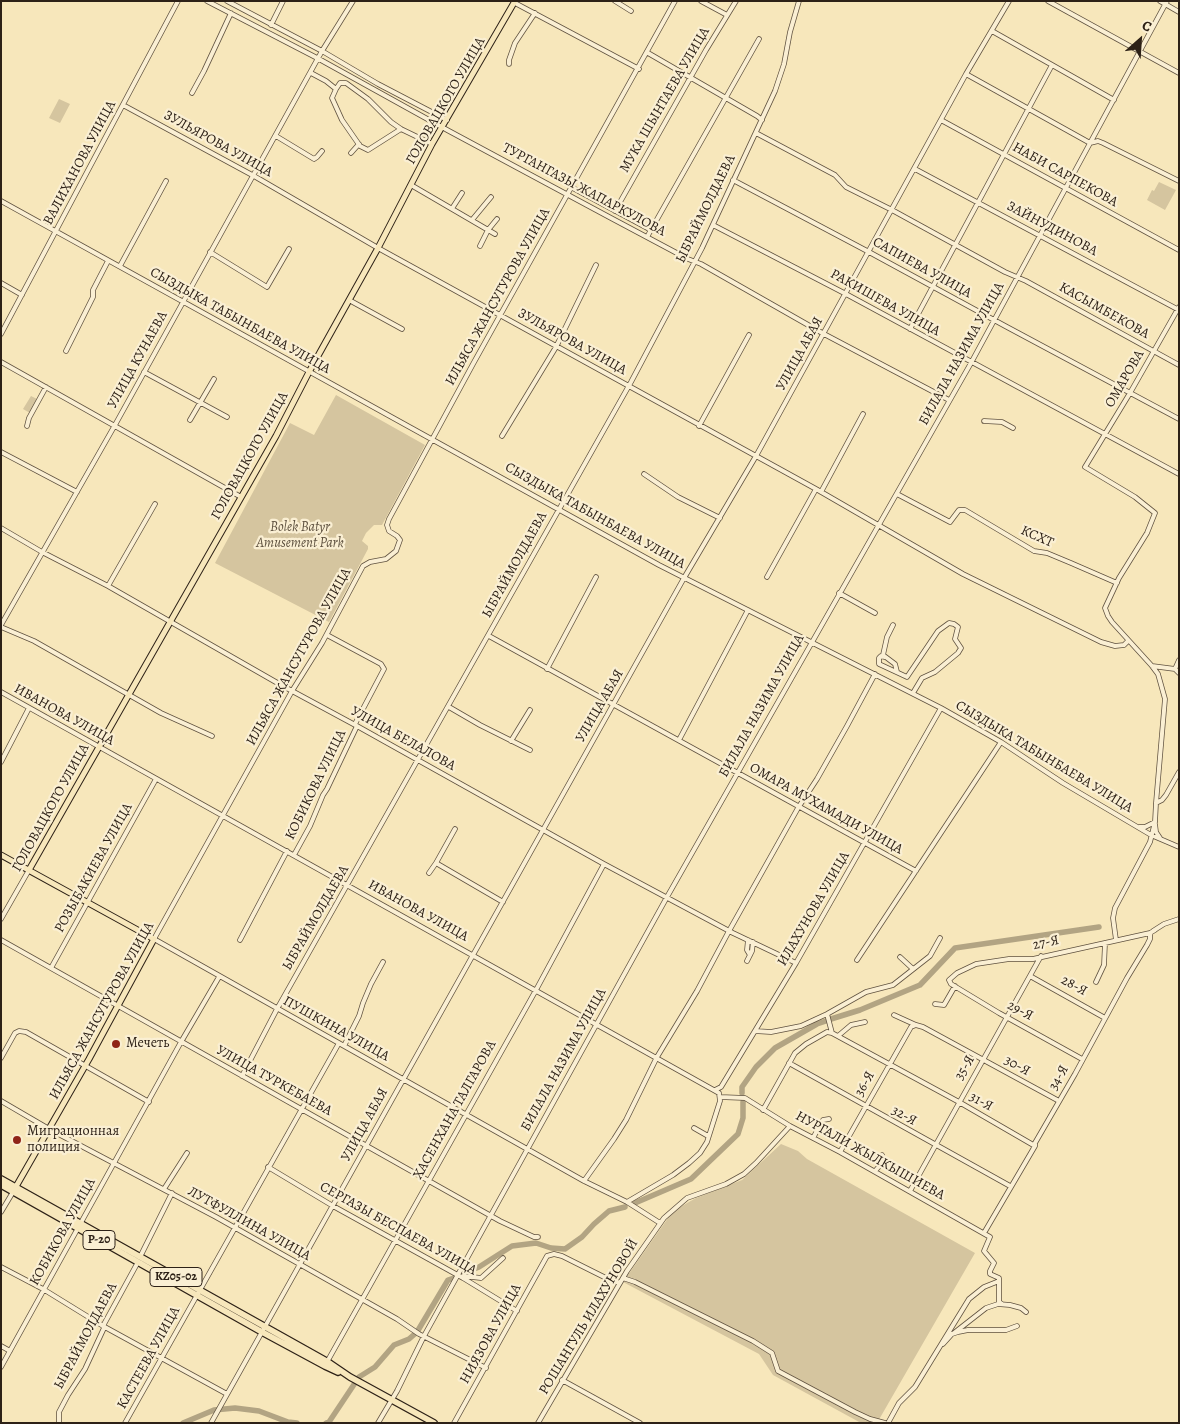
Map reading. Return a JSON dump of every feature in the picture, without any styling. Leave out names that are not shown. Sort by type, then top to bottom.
[{"type":"highway","points":[[1,1179],[14,1189]]},
{"type":"highway","name":"Р-20","points":[[1,1185],[14,1189],[198,1293]]},
{"type":"highway","name":"KZ05-02","points":[[198,1293],[434,1423]]},
{"type":"main road","name":"ГОЛОВАЦКОГО УЛИЦА","points":[[29,870],[276,436],[432,144],[515,2]]},
{"type":"main road","name":"ПУШКИНА УЛИЦА","points":[[1,855],[154,940]]},
{"type":"main road","name":"ИЛЬЯСА ЖАНСУГУРОВА УЛИЦА","points":[[14,1189],[85,1066],[154,940]]},
{"type":"street","name":"ВАЛИХАНОВА УЛИЦА","points":[[1,334],[178,1]]},
{"type":"street","name":"ТУРГАНГАЗЫ ЖАПАРКУЛОВА","points":[[207,1],[694,261],[824,334],[949,400]]},
{"type":"street","points":[[227,1],[447,120]]},
{"type":"street","points":[[271,25],[283,1]]},
{"type":"street","name":"УЛИЦА КУНАЕВА","points":[[1,626],[115,425],[322,51],[353,1]]},
{"type":"street","points":[[615,1],[631,11]]},
{"type":"street","name":"ИЛЬЯСА ЖАНСУГУРОВА УЛИЦА","points":[[154,940],[292,691],[327,635],[362,566],[370,562],[386,559],[396,551],[400,540],[398,536],[390,531],[387,525],[388,519],[500,315],[648,53],[675,1]]},
{"type":"street","points":[[700,1],[727,15]]},
{"type":"street","name":"МУКА ШЫНТАЕВА УЛИЦА","points":[[615,211],[736,1]]},
{"type":"street","name":"ЫБРАЙМОЛДАЕВА","points":[[242,1076],[277,1009],[560,509],[694,261],[775,91],[786,56],[790,32],[799,1]]},
{"type":"street","name":"УЛИЦА АБАЯ","points":[[211,1423],[684,578],[756,456],[966,74],[1009,1]]},
{"type":"street","points":[[1048,1],[1179,73]]},
{"type":"street","points":[[1160,1],[1179,12]]},
{"type":"street","points":[[515,2],[639,69]]},
{"type":"street","name":"БИЛАЛА НАЗИМА УЛИЦА","points":[[378,1423],[392,1399],[422,1335],[460,1276],[667,897],[811,641],[971,363],[1166,3]]},
{"type":"street","points":[[192,93],[231,13]]},
{"type":"street","points":[[510,64],[509,60],[515,43],[535,13]]},
{"type":"street","points":[[992,31],[1114,100]]},
{"type":"street","points":[[647,237],[759,39]]},
{"type":"street","points":[[648,53],[762,120]]},
{"type":"street","points":[[910,329],[1052,65]]},
{"type":"street","points":[[311,73],[326,81],[336,90]]},
{"type":"street","points":[[966,74],[1090,143],[1098,140],[1179,181]]},
{"type":"street","points":[[401,129],[368,150],[359,144],[342,120],[332,98],[340,83],[346,83],[352,87],[378,107],[391,122],[401,129],[432,144]]},
{"type":"street","name":"ЗУЛЬЯРОВА УЛИЦА","points":[[123,105],[254,176],[378,248],[879,525]]},
{"type":"street","name":"НАБИ САРПЕКОВА","points":[[941,120],[1179,250]]},
{"type":"street","name":"КАСЫМБЕКОВА","points":[[756,133],[835,175],[846,187],[1018,277],[1179,365]]},
{"type":"street","points":[[276,136],[314,159],[322,151]]},
{"type":"street","points":[[351,153],[359,144]]},
{"type":"street","name":"ЗАЙНУДИНОВА","points":[[915,169],[1178,309]]},
{"type":"street","name":"САПИЕВА УЛИЦА","points":[[733,180],[1179,419]]},
{"type":"street","points":[[120,266],[166,181]]},
{"type":"street","points":[[411,184],[453,207],[495,234]]},
{"type":"street","points":[[572,187],[651,230]]},
{"type":"street","points":[[453,207],[462,193]]},
{"type":"street","points":[[472,220],[491,197]]},
{"type":"street","name":"СЫЗДЫКА ТАБЫНБАЕВА УЛИЦА","points":[[1,202],[659,565],[941,708],[1001,742],[1063,783],[1137,827],[1163,842],[1179,847]]},
{"type":"street","points":[[480,246],[488,230],[497,219]]},
{"type":"street","name":"РАКИШЕВА УЛИЦА","points":[[712,225],[846,294],[1179,474]]},
{"type":"street","points":[[210,252],[267,287],[289,249]]},
{"type":"street","points":[[66,351],[93,298],[94,290],[108,260]]},
{"type":"street","points":[[502,436],[556,347],[596,265]]},
{"type":"street","points":[[1,283],[22,296]]},
{"type":"street","points":[[349,300],[402,328]]},
{"type":"street","name":"ОМАРОВА","points":[[1117,584],[1147,533],[1155,513],[1135,497],[1085,467],[1106,435],[1178,309]]},
{"type":"street","points":[[699,426],[749,335]]},
{"type":"street","points":[[1,362],[241,497]]},
{"type":"street","points":[[144,372],[227,417]]},
{"type":"street","points":[[190,420],[214,379]]},
{"type":"street","points":[[28,426],[29,418],[46,387]]},
{"type":"street","points":[[821,492],[863,414]]},
{"type":"street","points":[[984,421],[1002,422],[1013,428]]},
{"type":"street","points":[[1,452],[77,492]]},
{"type":"street","points":[[644,474],[678,498],[720,518]]},
{"type":"street","points":[[768,577],[816,489]]},
{"type":"street","name":"КСХТ","points":[[897,494],[950,522],[960,510],[965,510],[1034,551],[1047,553],[1071,562],[1117,584]]},
{"type":"street","points":[[108,586],[156,504]]},
{"type":"street","points":[[879,525],[963,574],[1101,642],[1115,646],[1124,645],[1128,641]]},
{"type":"street","name":"УЛИЦА БЕЛАЛОВА","points":[[1,528],[604,864],[729,931],[796,963]]},
{"type":"street","points":[[547,669],[596,577]]},
{"type":"street","points":[[1116,940],[1113,918],[1115,908],[1150,842],[1155,822],[1166,704],[1158,674],[1108,616],[1106,608],[1117,584]]},
{"type":"street","points":[[839,593],[875,613]]},
{"type":"street","points":[[679,740],[748,610]]},
{"type":"street","points":[[885,657],[881,656],[879,658],[879,664],[907,677],[938,631],[949,623],[958,627],[955,639],[961,648],[958,653],[935,672],[922,678],[913,693]]},
{"type":"street","points":[[893,625],[884,645],[883,654],[895,664],[897,672],[907,679],[904,689]]},
{"type":"street","points":[[1,626],[34,641],[128,695],[212,736]]},
{"type":"street","name":"КОБИКОВА УЛИЦА","points":[[294,855],[310,826],[384,669],[381,664],[327,635]]},
{"type":"street","name":"ОМАРА МУХАМАДИ УЛИЦА","points":[[489,636],[916,871]]},
{"type":"street","points":[[1175,669],[1179,660]]},
{"type":"street","points":[[1152,666],[1175,669],[1179,673]]},
{"type":"street","points":[[584,1181],[626,1120],[657,1057],[697,991],[875,674]]},
{"type":"street","name":"ИВАНОВА УЛИЦА","points":[[1,692],[657,1057],[715,1090],[719,1093],[720,1097]]},
{"type":"street","points":[[449,707],[530,750]]},
{"type":"street","points":[[1,762],[28,708]]},
{"type":"street","name":"ИЛАХУНОВА УЛИЦА","points":[[715,1090],[721,1087],[796,963],[941,708]]},
{"type":"street","points":[[512,740],[530,710]]},
{"type":"street","points":[[857,960],[1001,742]]},
{"type":"street","points":[[1156,803],[1166,795],[1179,772]]},
{"type":"street","name":"РОЗЫБАКИЕВА УЛИЦА","points":[[51,968],[156,779]]},
{"type":"street","points":[[1137,827],[1145,827],[1155,822]]},
{"type":"street","points":[[1155,822],[1158,836],[1163,842]]},
{"type":"street","points":[[429,873],[455,829]]},
{"type":"street","name":"КОБИКОВА УЛИЦА","points":[[240,940],[287,852]]},
{"type":"street","points":[[436,864],[503,902]]},
{"type":"street","name":"ХАСЕНХАНА ТАЛГАРОВА","points":[[326,1364],[536,990],[604,864]]},
{"type":"street","name":"ГОЛОВАЦКОГО УЛИЦА","points":[[1,919],[29,870]]},
{"type":"street","name":"27-Я","points":[[949,980],[957,973],[976,964],[1041,956],[1150,934],[1179,919]]},
{"type":"street","name":"34-Я","points":[[984,1233],[1035,1146],[1036,1141],[1127,978],[1147,946],[1150,934]]},
{"type":"street","points":[[755,1031],[771,1032],[793,1027],[827,1014],[866,992],[893,985],[930,956],[940,938]]},
{"type":"street","name":"УЛИЦА ТУРКЕБАЕВА","points":[[1,940],[517,1230],[538,1237]]},
{"type":"street","name":"ПУШКИНА УЛИЦА","points":[[154,940],[584,1181],[627,1202],[660,1223]]},
{"type":"street","points":[[747,961],[750,955],[747,950],[751,941]]},
{"type":"street","points":[[1096,982],[1104,965],[1105,943]]},
{"type":"street","name":"35-Я","points":[[910,1191],[1041,956]]},
{"type":"street","points":[[900,957],[913,969]]},
{"type":"street","points":[[344,1046],[359,1016],[370,984],[383,962]]},
{"type":"street","name":"28-Я","points":[[1030,976],[1105,1018]]},
{"type":"street","name":"КОБИКОВА УЛИЦА","points":[[1,1367],[219,977]]},
{"type":"street","name":"29-Я","points":[[949,980],[955,986],[1007,1017],[1082,1059]]},
{"type":"street","points":[[935,1004],[944,1005],[955,986]]},
{"type":"street","points":[[763,1110],[794,1053],[800,1047],[828,1032],[832,1033],[827,1014]]},
{"type":"street","name":"30-Я","points":[[894,1015],[912,1025],[923,1027],[1059,1101]]},
{"type":"street","points":[[838,1036],[851,1025],[865,1022]]},
{"type":"street","name":"36-Я","points":[[840,1152],[912,1025]]},
{"type":"street","points":[[1,1058],[15,1033],[19,1031],[26,1032],[149,1102]]},
{"type":"street","name":"31-Я","points":[[832,1033],[1035,1146]]},
{"type":"street","name":"КАСТЕЕВА УЛИЦА","points":[[125,1423],[339,1043]]},
{"type":"street","name":"32-Я","points":[[788,1063],[1010,1186]]},
{"type":"street","points":[[627,1202],[673,1175],[700,1153],[708,1136],[720,1097]]},
{"type":"street","name":"НУРГАЛИ ЖЫЛКЫШИЕВА","points":[[720,1097],[746,1098],[790,1126],[875,1171],[984,1233]]},
{"type":"street","name":"ЛУТФУЛЛИНА УЛИЦА","points":[[1,1101],[49,1129],[235,1228],[422,1335],[486,1368]]},
{"type":"street","points":[[813,1138],[823,1120],[828,1119]]},
{"type":"street","name":"РОШАНГУЛЬ ИЛАХУНОВОЙ","points":[[538,1423],[623,1278],[660,1223],[687,1198],[726,1184],[744,1174],[790,1126]]},
{"type":"street","points":[[694,1128],[708,1136]]},
{"type":"street","points":[[1030,1142],[1036,1141]]},
{"type":"street","points":[[164,1189],[187,1152]]},
{"type":"street","points":[[875,1171],[884,1161],[882,1155]]},
{"type":"street","name":"СЕРГАЗЫ БЕСПАЕВА УЛИЦА","points":[[268,1167],[517,1310]]},
{"type":"street","name":"ИЛЬЯСА ЖАНСУГУРОВА УЛИЦА","points":[[1,1212],[14,1189]]},
{"type":"street","name":"ЫБРАЙМОЛДАЕВА","points":[[59,1423],[60,1412],[68,1394],[85,1369],[104,1328],[103,1326],[172,1194]]},
{"type":"street","points":[[984,1233],[990,1237],[984,1251],[994,1263],[990,1274],[999,1278],[999,1302],[1002,1304]]},
{"type":"street","name":"НИЯЗОВА УЛИЦА","points":[[454,1423],[547,1256],[554,1254],[562,1256],[608,1280],[620,1283]]},
{"type":"street","points":[[460,1276],[481,1278],[502,1258]]},
{"type":"street","points":[[1,1266],[103,1326],[227,1394]]},
{"type":"street","points":[[623,1278],[635,1282],[753,1341],[772,1353],[778,1371],[855,1412],[870,1419],[886,1423],[899,1403],[915,1387],[969,1298],[984,1287],[999,1280]]},
{"type":"street","points":[[936,1354],[952,1334],[986,1308],[1002,1304],[1021,1308],[1026,1312]]},
{"type":"street","points":[[952,1334],[968,1330],[1006,1330],[1017,1326]]},
{"type":"street","points":[[1,1346],[10,1351]]},
{"type":"street","points":[[562,1380],[640,1423]]},
{"type":"green space","points":[[59,99],[70,104],[60,123],[49,118]]},
{"type":"green space","points":[[1159,182],[1176,190],[1165,210],[1147,200]]},
{"type":"green space","name":"Bolek Batyr Amusement Park","points":[[336,395],[425,445],[382,525],[374,525],[366,533],[362,541],[368,546],[368,549],[329,622],[215,563],[290,423],[314,435]]},
{"type":"green space","points":[[31,396],[37,399],[30,413],[23,409]]},
{"type":"green space","points":[[781,1144],[798,1151],[807,1159],[975,1253],[877,1423],[861,1423],[773,1375],[759,1354],[623,1282],[673,1211],[696,1198],[742,1180]]},
{"type":"waterway","points":[[831,1019],[860,1010],[920,985],[955,948],[1099,927]]},
{"type":"waterway","points":[[742,1093],[742,1087],[756,1067],[775,1048],[817,1024],[826,1021]]},
{"type":"waterway","points":[[635,1203],[691,1179],[738,1134],[743,1118],[743,1102]]},
{"type":"waterway","points":[[462,1274],[479,1267],[512,1246],[536,1243],[551,1248],[565,1249],[582,1237],[609,1211],[625,1207]]},
{"type":"waterway","points":[[326,1423],[329,1422],[359,1377],[375,1367],[394,1345],[409,1339],[417,1332],[448,1280],[454,1278]]},
{"type":"waterway","points":[[183,1423],[214,1410],[235,1408],[259,1411],[288,1422],[297,1423]]},
{"type":"place","name":"Мечеть","points":[[116,1044]]},
{"type":"place","name":"Миграционная полиция","points":[[17,1140]]}]
